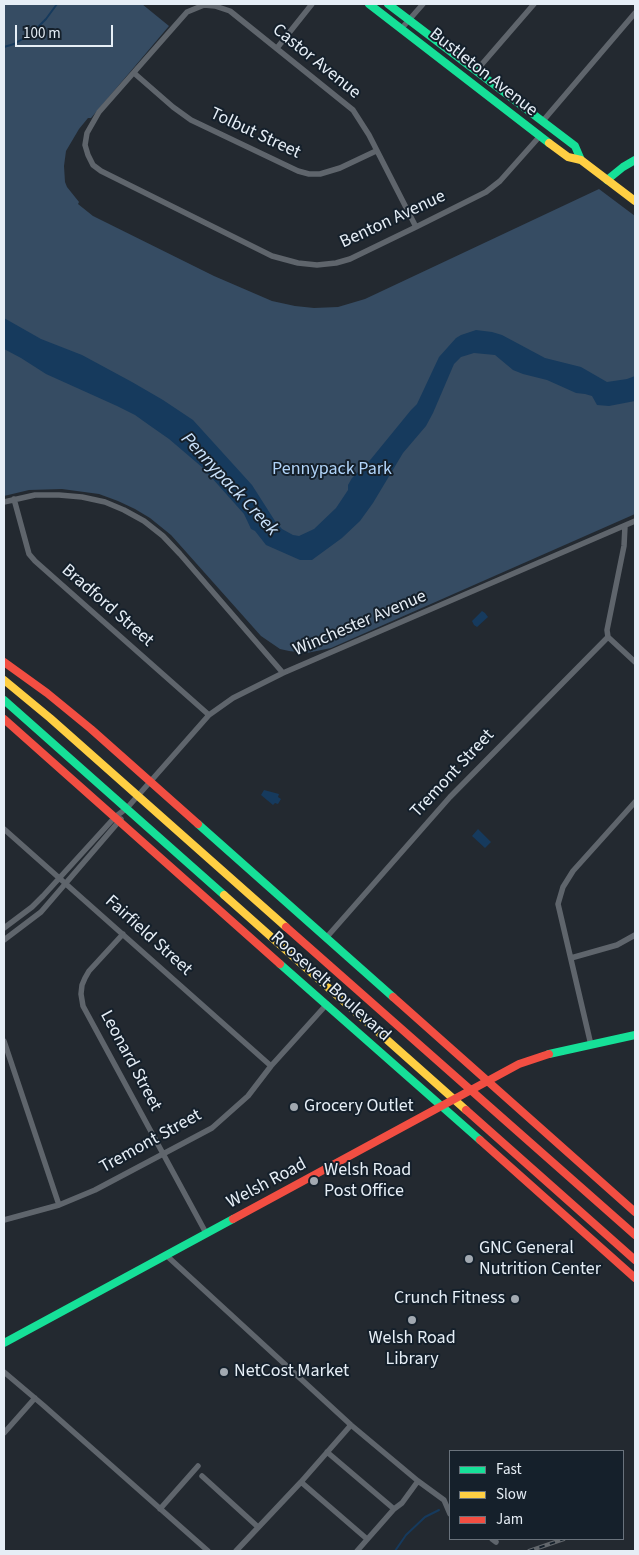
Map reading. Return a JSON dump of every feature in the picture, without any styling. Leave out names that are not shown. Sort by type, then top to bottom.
[{"type":"main road","name":"Bustleton Avenue","points":[[368,4],[568,157],[581,160],[635,201]]},
{"type":"main road","name":"Bustleton Avenue","points":[[388,4],[575,146],[581,160]]},
{"type":"main road","points":[[607,180],[623,166],[635,160]]},
{"type":"main road","name":"Roosevelt Boulevard","points":[[4,662],[76,716],[635,1212]]},
{"type":"main road","name":"Roosevelt Boulevard","points":[[4,680],[138,795],[635,1235]]},
{"type":"main road","name":"Roosevelt Boulevard","points":[[4,700],[635,1260]]},
{"type":"main road","name":"Roosevelt Boulevard","points":[[4,718],[635,1278]]},
{"type":"main road","name":"Welsh Road","points":[[4,1343],[530,1060],[635,1035]]},
{"type":"main road","points":[[617,1195],[635,1221]]},
{"type":"main road","points":[[574,1205],[611,1256]]},
{"type":"street","name":"Castor Avenue","points":[[134,73],[188,12],[204,4],[230,11],[353,110],[369,135],[416,227]]},
{"type":"street","points":[[277,48],[312,4]]},
{"type":"street","points":[[401,29],[423,4]]},
{"type":"street","points":[[476,71],[534,4]]},
{"type":"street","points":[[542,122],[635,13]]},
{"type":"street","name":"Benton Avenue","points":[[134,73],[99,112],[87,133],[86,148],[93,165],[101,171],[272,256],[298,263],[317,265],[350,259],[486,192],[500,181],[540,136]]},
{"type":"street","name":"Tolbut Street","points":[[134,73],[191,120],[298,171],[320,174],[340,168],[376,151]]},
{"type":"street","name":"Winchester Avenue","points":[[4,502],[35,495],[59,494],[82,497],[105,502],[124,510],[144,522],[180,554],[284,673],[635,521]]},
{"type":"street","name":"Bradford Street","points":[[14,499],[29,554],[35,561],[210,716]]},
{"type":"street","points":[[625,526],[624,546],[607,630],[608,637],[635,662]]},
{"type":"street","name":"Tremont Street","points":[[326,938],[450,797],[608,637]]},
{"type":"street","points":[[4,940],[42,912],[63,881],[210,716],[233,698],[284,673]]},
{"type":"street","points":[[591,1045],[558,904],[563,886],[573,871],[635,802]]},
{"type":"street","name":"Fairfield Street","points":[[4,828],[272,1066]]},
{"type":"street","points":[[4,928],[63,881]]},
{"type":"street","name":"Leonard Street","points":[[123,934],[89,971],[82,985],[81,994],[84,1006],[206,1233]]},
{"type":"street","points":[[571,958],[617,945],[635,935]]},
{"type":"street","name":"Tremont Street","points":[[4,1220],[60,1205],[96,1190],[212,1128],[248,1096],[327,1004]]},
{"type":"street","points":[[4,1041],[60,1205]]},
{"type":"street","points":[[167,1256],[351,1425],[418,1482],[444,1500],[449,1512]]},
{"type":"street","points":[[4,1372],[208,1551]]},
{"type":"street","points":[[4,1433],[35,1398]]},
{"type":"street","points":[[236,1551],[351,1425]]},
{"type":"street","points":[[327,1452],[394,1509]]},
{"type":"street","points":[[160,1509],[198,1466]]},
{"type":"street","points":[[202,1476],[258,1527]]},
{"type":"street","points":[[301,1482],[367,1539]]},
{"type":"street","points":[[357,1551],[394,1509],[402,1503],[418,1482]]},
{"type":"green space","name":"Pennypack Park","points":[[4,4],[142,4],[169,26],[91,118],[88,118],[79,129],[66,151],[64,166],[65,182],[79,202],[78,204],[93,216],[214,276],[272,301],[314,308],[338,307],[365,299],[599,189],[635,216],[635,514],[331,648],[307,653],[280,649],[261,636],[171,535],[135,509],[99,494],[62,489],[29,490],[4,496]]},
{"type":"water","name":"Pennypack Creek","points":[[4,318],[41,339],[82,355],[163,400],[193,420],[252,485],[282,529],[299,536],[314,529],[336,508],[348,490],[348,485],[352,478],[371,459],[417,404],[439,357],[461,335],[476,330],[502,335],[545,358],[581,367],[607,382],[635,376],[635,401],[609,406],[597,405],[592,396],[576,393],[547,380],[513,370],[495,355],[474,353],[461,357],[454,364],[426,426],[403,453],[360,521],[342,538],[312,560],[300,560],[266,545],[255,531],[251,529],[244,514],[203,468],[169,439],[135,415],[46,374],[4,349]]},
{"type":"water","points":[[482,611],[488,617],[477,627],[472,621]]},
{"type":"water","points":[[264,790],[279,794],[278,797],[281,799],[278,804],[275,803],[273,805],[261,795]]},
{"type":"water","points":[[478,829],[491,842],[485,848],[472,836]]},
{"type":"waterway","points":[[4,47],[14,44],[31,34],[46,19],[57,4]]},
{"type":"waterway","points":[[395,1551],[406,1535],[425,1517],[439,1510]]},
{"type":"railway","points":[[529,1551],[561,1540]]},
{"type":"traffic: fast","points":[[369,4],[549,143]]},
{"type":"traffic: fast","points":[[388,4],[575,146],[581,160]]},
{"type":"traffic: fast","points":[[607,180],[635,160]]},
{"type":"traffic: fast","points":[[4,700],[224,895]]},
{"type":"traffic: fast","points":[[198,824],[393,997]]},
{"type":"traffic: fast","points":[[280,964],[480,1140]]},
{"type":"traffic: fast","points":[[549,1054],[635,1035]]},
{"type":"traffic: fast","points":[[4,1343],[233,1219]]},
{"type":"traffic: slow","points":[[549,143],[568,157],[581,160],[635,201]]},
{"type":"traffic: slow","points":[[4,680],[50,718],[286,927]]},
{"type":"traffic: slow","points":[[224,895],[466,1110]]},
{"type":"traffic: jam","points":[[4,662],[47,693],[91,729],[198,824]]},
{"type":"traffic: jam","points":[[4,719],[280,964]]},
{"type":"traffic: jam","points":[[286,927],[635,1235]]},
{"type":"traffic: jam","points":[[393,997],[635,1212]]},
{"type":"traffic: jam","points":[[233,1219],[519,1064],[549,1054]]},
{"type":"traffic: jam","points":[[466,1110],[635,1260]]},
{"type":"traffic: jam","points":[[480,1140],[635,1278]]},
{"type":"place","name":"Grocery Outlet","points":[[294,1107]]},
{"type":"place","name":"Welsh Road Post Office","points":[[314,1181]]},
{"type":"place","name":"GNC General Nutrition Center","points":[[469,1259]]},
{"type":"place","name":"Crunch Fitness","points":[[515,1299]]},
{"type":"place","name":"Welsh Road Library","points":[[412,1320]]},
{"type":"place","name":"NetCost Market","points":[[224,1372]]}]
